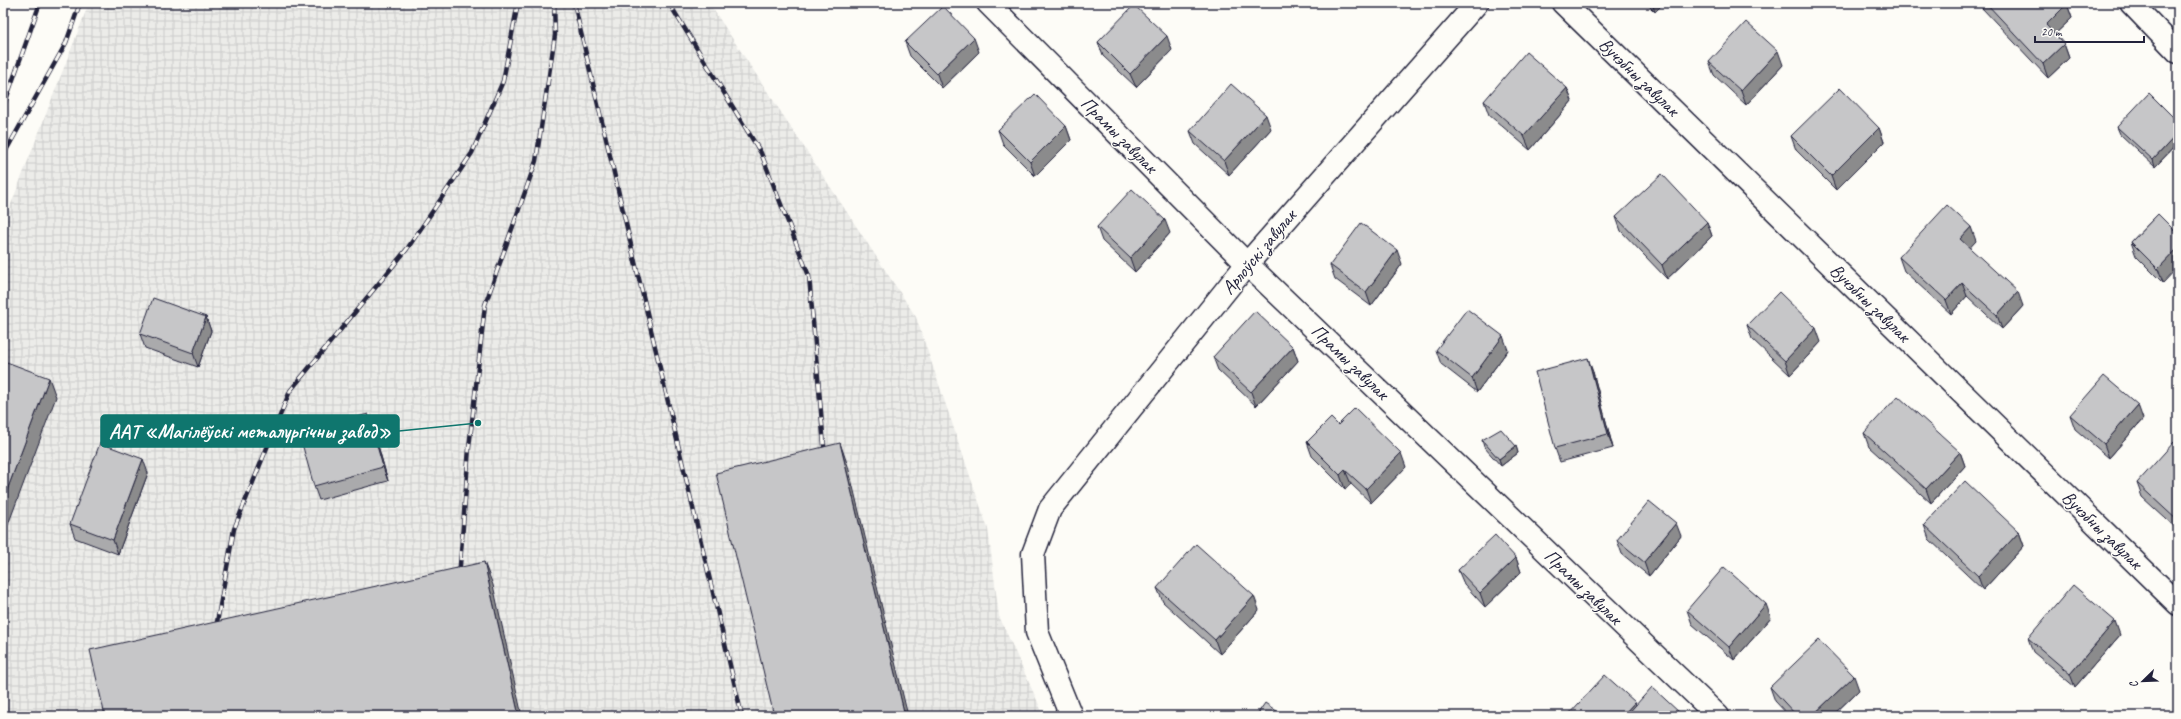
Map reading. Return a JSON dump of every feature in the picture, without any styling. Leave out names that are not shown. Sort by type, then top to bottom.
[{"type":"street","name":"Прамы завулак","points":[[988,3],[1247,264],[1718,716]]},
{"type":"street","name":"Арлоўскі завулак","points":[[1071,716],[1037,632],[1033,554],[1050,509],[1247,264],[1476,3]]},
{"type":"street","name":"Вучэбны завулак","points":[[1563,3],[2178,604]]},
{"type":"street","points":[[2132,3],[2178,52]]},
{"type":"shaded area","points":[[89,3],[709,3],[916,317],[988,529],[999,616],[1044,716],[3,716],[3,225]]},
{"type":"building","points":[[1986,3],[2067,4],[2046,25],[2064,44],[2043,64]]},
{"type":"building","points":[[1134,5],[1167,36],[1130,74],[1098,42]]},
{"type":"building","points":[[943,6],[974,38],[937,74],[905,42]]},
{"type":"building","points":[[1746,22],[1778,51],[1741,91],[1709,62]]},
{"type":"building","points":[[1526,52],[1567,88],[1524,136],[1484,101]]},
{"type":"building","points":[[1231,84],[1266,115],[1224,161],[1190,131]]},
{"type":"building","points":[[1840,88],[1879,128],[1831,176],[1791,136]]},
{"type":"building","points":[[2149,93],[2178,122],[2178,133],[2153,160],[2117,127]]},
{"type":"building","points":[[1035,94],[1066,126],[1030,162],[998,130]]},
{"type":"building","points":[[1662,174],[1707,222],[1662,265],[1616,217]]},
{"type":"building","points":[[1132,189],[1165,220],[1130,258],[1097,227]]},
{"type":"building","points":[[1947,205],[1971,227],[1960,239],[2018,292],[1997,315],[1962,283],[1946,300],[1899,257]]},
{"type":"building","points":[[2158,214],[2178,234],[2178,248],[2158,269],[2131,242]]},
{"type":"building","points":[[1361,223],[1397,250],[1366,292],[1330,265]]},
{"type":"building","points":[[1779,292],[1816,328],[1785,361],[1747,325]]},
{"type":"building","points":[[153,298],[206,317],[193,353],[140,334]]},
{"type":"building","points":[[1467,309],[1503,336],[1472,378],[1436,350]]},
{"type":"building","points":[[1255,311],[1293,347],[1251,392],[1213,357]]},
{"type":"building","points":[[1588,358],[1608,434],[1555,448],[1535,372]]},
{"type":"building","points":[[4,361],[49,378],[3,501],[3,363]]},
{"type":"building","points":[[2104,376],[2138,405],[2104,444],[2070,415]]},
{"type":"building","points":[[1898,396],[1960,452],[1926,489],[1864,433]]},
{"type":"building","points":[[1355,408],[1401,453],[1366,489],[1345,470],[1340,475],[1307,442],[1331,418],[1338,425]]},
{"type":"building","points":[[368,414],[383,467],[314,486],[299,433]]},
{"type":"building","points":[[1501,429],[1516,446],[1499,459],[1482,440]]},
{"type":"building","points":[[2174,442],[2178,446],[2178,521],[2137,483]]},
{"type":"building","points":[[100,443],[143,459],[113,540],[70,524]]},
{"type":"building","points":[[840,443],[905,716],[774,716],[716,473]]},
{"type":"building","points":[[1965,481],[2019,532],[1978,576],[1924,525]]},
{"type":"building","points":[[1649,501],[1676,523],[1644,562],[1617,540]]},
{"type":"building","points":[[1495,535],[1516,558],[1480,593],[1458,570]]},
{"type":"building","points":[[1196,544],[1254,596],[1215,640],[1157,588]]},
{"type":"building","points":[[484,562],[519,716],[105,716],[90,650]]},
{"type":"building","points":[[1724,567],[1766,604],[1729,647],[1687,610]]},
{"type":"building","points":[[2073,585],[2115,621],[2070,674],[2028,638]]},
{"type":"building","points":[[1819,640],[1854,676],[1812,716],[1797,716],[1770,687]]},
{"type":"building","points":[[1605,675],[1635,702],[1622,716],[1567,716]]},
{"type":"building","points":[[1652,687],[1680,713],[1678,716],[1626,716]]},
{"type":"building","points":[[1265,703],[1284,716],[1256,716]]},
{"type":"railway","points":[[3,108],[40,3]]},
{"type":"railway","points":[[3,156],[66,43],[80,3]]},
{"type":"railway","points":[[215,633],[234,529],[290,391],[407,249],[472,153],[503,81],[518,3]]},
{"type":"railway","points":[[459,578],[469,448],[485,305],[536,161],[555,35],[554,3]]},
{"type":"railway","points":[[574,3],[742,716]]},
{"type":"railway","points":[[669,3],[761,153],[809,276],[825,457]]},
{"type":"place","name":"ААТ «Магілёўскі металургічны завод»","points":[[478,423]]}]
